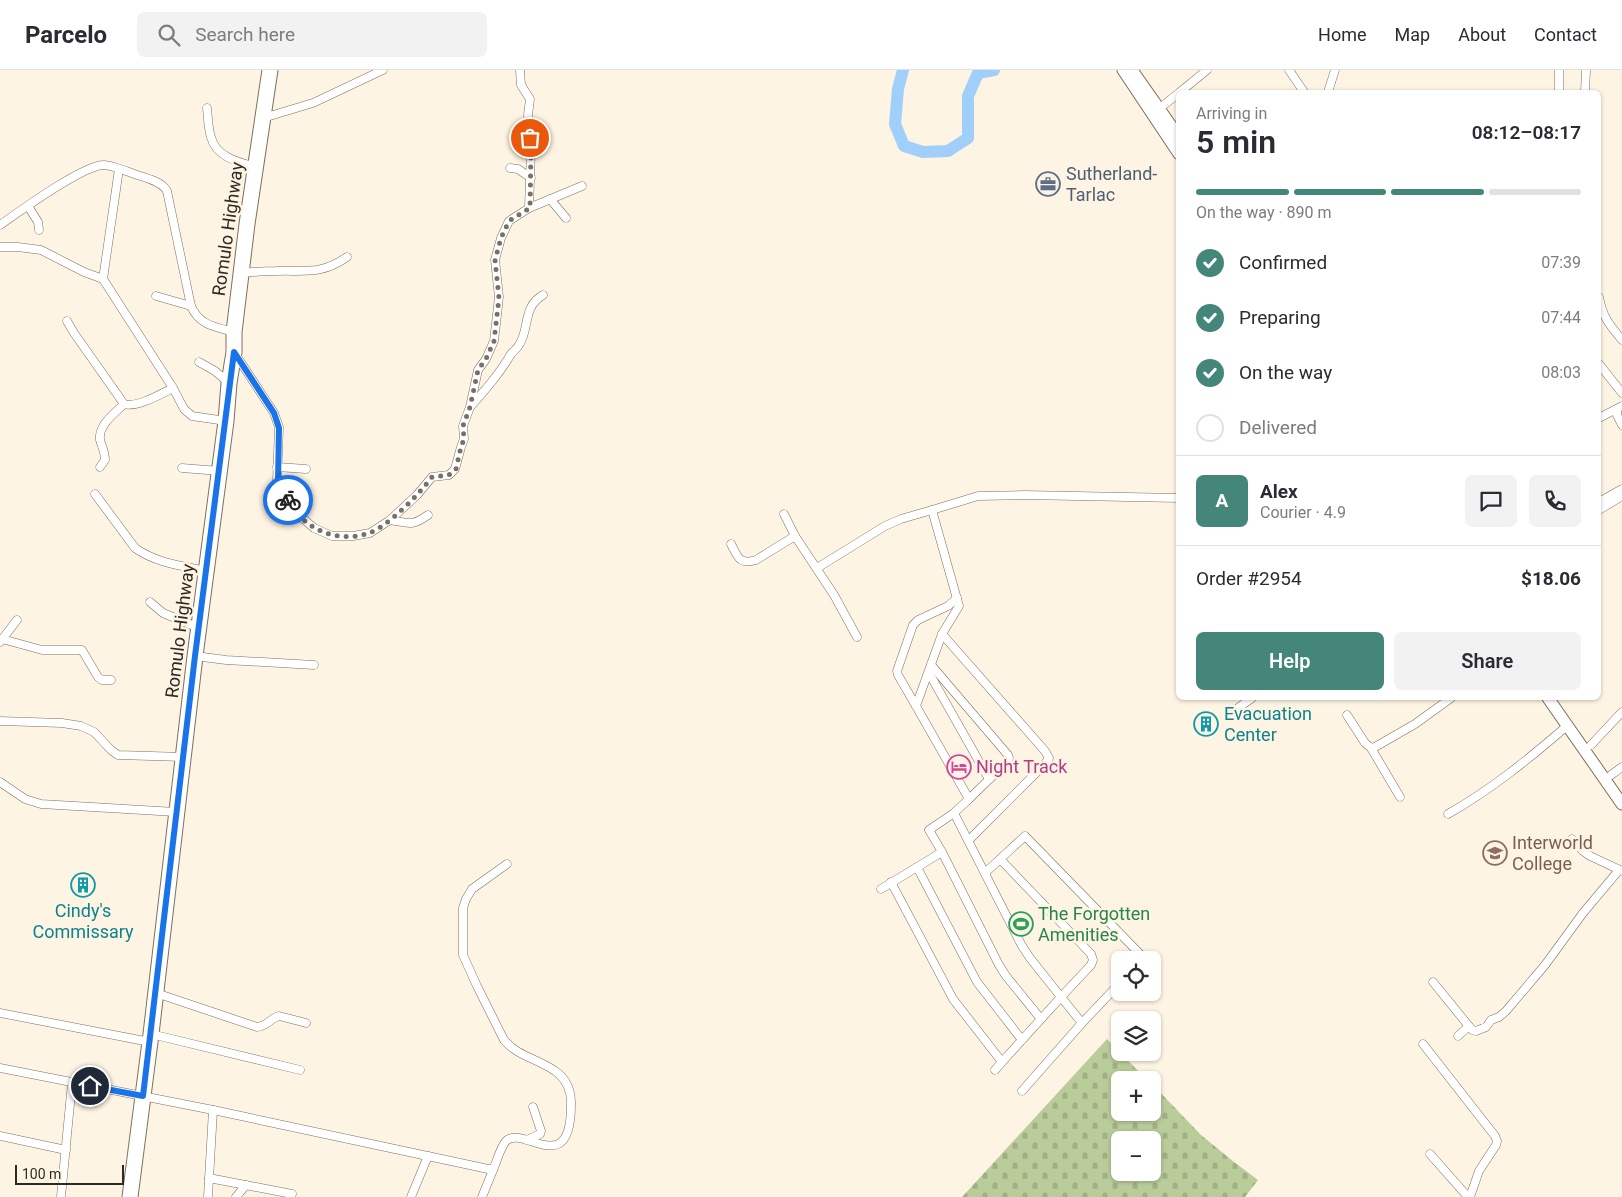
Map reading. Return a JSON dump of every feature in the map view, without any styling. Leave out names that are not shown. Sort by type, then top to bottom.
[{"type":"highway","name":"Romulo Highway","points":[[130,1197],[151,1038],[195,656],[220,472],[241,273],[270,70]]},
{"type":"main road","points":[[1123,70],[1176,134]]},
{"type":"main road","points":[[1132,70],[1176,148]]},
{"type":"main road","points":[[1550,700],[1621,796]]},
{"type":"main road","points":[[1558,700],[1611,775],[1621,796]]},
{"type":"street","points":[[263,118],[313,103],[384,70]]},
{"type":"street","points":[[520,70],[520,85],[530,99],[528,116],[531,150],[530,208]]},
{"type":"street","points":[[1183,90],[1208,70]]},
{"type":"street","points":[[1289,70],[1303,90]]},
{"type":"street","points":[[1329,90],[1334,70]]},
{"type":"street","points":[[1559,70],[1559,90]]},
{"type":"street","points":[[1585,90],[1586,70]]},
{"type":"street","points":[[1156,111],[1176,95]]},
{"type":"street","points":[[207,108],[211,137],[222,154],[233,161],[256,167]]},
{"type":"street","points":[[0,224],[80,173],[95,166],[106,164],[164,186],[167,191],[191,306],[200,320],[209,326],[234,332]]},
{"type":"street","points":[[510,168],[518,169],[531,178]]},
{"type":"street","points":[[103,279],[120,170]]},
{"type":"street","points":[[234,352],[274,413],[279,428],[280,444],[277,466],[278,482],[293,510],[314,528],[332,536],[353,536],[370,533],[390,520],[418,495],[432,477],[449,475],[456,469],[464,439],[463,426],[470,407],[478,370],[486,359],[494,341],[499,298],[495,260],[501,238],[509,221],[550,198],[582,186]]},
{"type":"street","points":[[550,198],[566,218]]},
{"type":"street","points":[[28,206],[38,222],[39,230]]},
{"type":"street","points":[[0,247],[40,250],[84,272],[103,279],[173,388],[184,409],[192,416],[226,421]]},
{"type":"street","points":[[241,273],[299,272],[322,269],[335,265],[347,257]]},
{"type":"street","points":[[470,407],[520,345],[528,314],[539,298],[544,295]]},
{"type":"street","points":[[156,296],[191,306]]},
{"type":"street","points":[[1601,307],[1605,318],[1622,340]]},
{"type":"street","points":[[67,321],[124,404],[133,405],[173,388]]},
{"type":"street","points":[[199,362],[215,371],[229,383]]},
{"type":"street","points":[[1601,367],[1622,393]]},
{"type":"street","points":[[100,467],[105,460],[100,432],[124,404]]},
{"type":"street","points":[[1601,417],[1619,408]]},
{"type":"street","points":[[1619,408],[1617,415],[1622,425]]},
{"type":"street","points":[[277,466],[306,469]]},
{"type":"street","points":[[182,468],[220,472]]},
{"type":"street","points":[[1601,501],[1622,489]]},
{"type":"street","points":[[95,494],[135,548],[142,553],[157,560],[207,571]]},
{"type":"street","points":[[818,568],[885,526],[901,519],[978,496],[1176,498]]},
{"type":"street","points":[[1601,509],[1622,496]]},
{"type":"street","points":[[916,706],[942,634],[947,623],[958,609],[957,598],[932,510]]},
{"type":"street","points":[[784,514],[795,536],[818,568],[857,637]]},
{"type":"street","points":[[390,520],[412,524],[428,515]]},
{"type":"street","points":[[731,544],[740,559],[743,562],[748,562],[756,560],[795,536]]},
{"type":"street","points":[[957,598],[942,610],[914,623],[898,668],[898,676],[969,799]]},
{"type":"street","points":[[150,602],[162,613],[199,628]]},
{"type":"street","points":[[942,610],[947,623]]},
{"type":"street","points":[[17,620],[1,640],[42,650],[82,650],[98,677],[102,680],[112,680]]},
{"type":"street","points":[[942,634],[1046,750],[1049,758],[968,840]]},
{"type":"street","points":[[195,656],[226,660],[314,664]]},
{"type":"street","points":[[930,669],[989,779]]},
{"type":"street","points":[[930,669],[1008,755],[1008,758],[1006,763],[954,813],[929,830],[999,965],[1041,1019]]},
{"type":"street","points":[[1238,708],[1249,700]]},
{"type":"street","points":[[1371,748],[1382,744],[1448,700]]},
{"type":"street","points":[[1591,745],[1622,712]]},
{"type":"street","points":[[1347,715],[1365,743],[1371,748],[1400,797]]},
{"type":"street","points":[[0,721],[72,724],[89,729],[118,755],[184,758]]},
{"type":"street","points":[[1448,814],[1515,770],[1568,724]]},
{"type":"street","points":[[1611,775],[1622,767]]},
{"type":"street","points":[[0,782],[25,799],[40,804],[176,812]]},
{"type":"street","points":[[954,813],[1022,946],[1082,1023]]},
{"type":"street","points":[[985,873],[1025,836],[1137,951]]},
{"type":"street","points":[[1432,982],[1472,1030],[1476,1032],[1486,1027],[1491,1020],[1499,1017],[1506,1011],[1545,965],[1583,913],[1620,870],[1590,856],[1572,839]]},
{"type":"street","points":[[881,889],[942,852]]},
{"type":"street","points":[[995,1070],[1091,965],[1092,957],[1000,859]]},
{"type":"street","points":[[482,1197],[507,1140],[515,1137],[538,1145],[555,1144],[563,1140],[570,1126],[571,1101],[568,1085],[552,1068],[511,1047],[504,1040],[477,986],[463,951],[463,908],[468,893],[507,864]]},
{"type":"street","points":[[916,867],[977,982],[1022,1040]]},
{"type":"street","points":[[891,882],[953,999],[1002,1062]]},
{"type":"street","points":[[1022,1091],[1111,992]]},
{"type":"street","points":[[156,994],[257,1027],[263,1026],[277,1016],[306,1023]]},
{"type":"street","points":[[0,1013],[151,1038],[300,1070]]},
{"type":"street","points":[[1458,1036],[1469,1026]]},
{"type":"street","points":[[1423,1044],[1497,1141],[1479,1171],[1469,1197],[1430,1154]]},
{"type":"street","points":[[0,1068],[213,1110],[494,1170]]},
{"type":"street","points":[[61,1197],[72,1083]]},
{"type":"street","points":[[527,1140],[541,1132],[533,1108]]},
{"type":"street","points":[[208,1197],[213,1110]]},
{"type":"street","points":[[0,1136],[66,1150]]},
{"type":"street","points":[[411,1197],[428,1156]]},
{"type":"street","points":[[209,1178],[292,1194]]},
{"type":"street","points":[[236,1197],[246,1185]]},
{"type":"green space","points":[[1107,1039],[1111,1043],[1111,1061],[1128,1061],[1138,1071],[1111,1071],[1111,1121],[1161,1121],[1161,1093],[1201,1135],[1258,1180],[1245,1197],[962,1197]]},
{"type":"waterway","points":[[903,70],[898,89],[895,124],[904,146],[923,152],[948,151],[968,138],[968,96],[978,73],[994,70]]},
{"type":"way so far","points":[[288,500],[293,510],[314,528],[332,536],[353,536],[370,533],[390,520],[418,495],[432,477],[449,475],[456,469],[464,439],[463,426],[470,407],[478,370],[486,359],[494,341],[499,298],[495,260],[501,238],[509,221],[530,208],[530,138]]},
{"type":"place","name":"Sutherland- Tarlac","points":[[1048,184]]},
{"type":"place","name":"Evacuation Center","points":[[1206,724]]},
{"type":"place","name":"Night Track","points":[[959,767]]},
{"type":"place","name":"Interworld College","points":[[1495,853]]},
{"type":"place","name":"Cindy's Commissary","points":[[83,885]]},
{"type":"place","name":"The Forgotten Amenities","points":[[1021,924]]},
{"type":"route","points":[[90,1086],[143,1096],[195,656],[234,352],[274,413],[279,428],[280,444],[277,466],[278,482],[288,500]]}]
